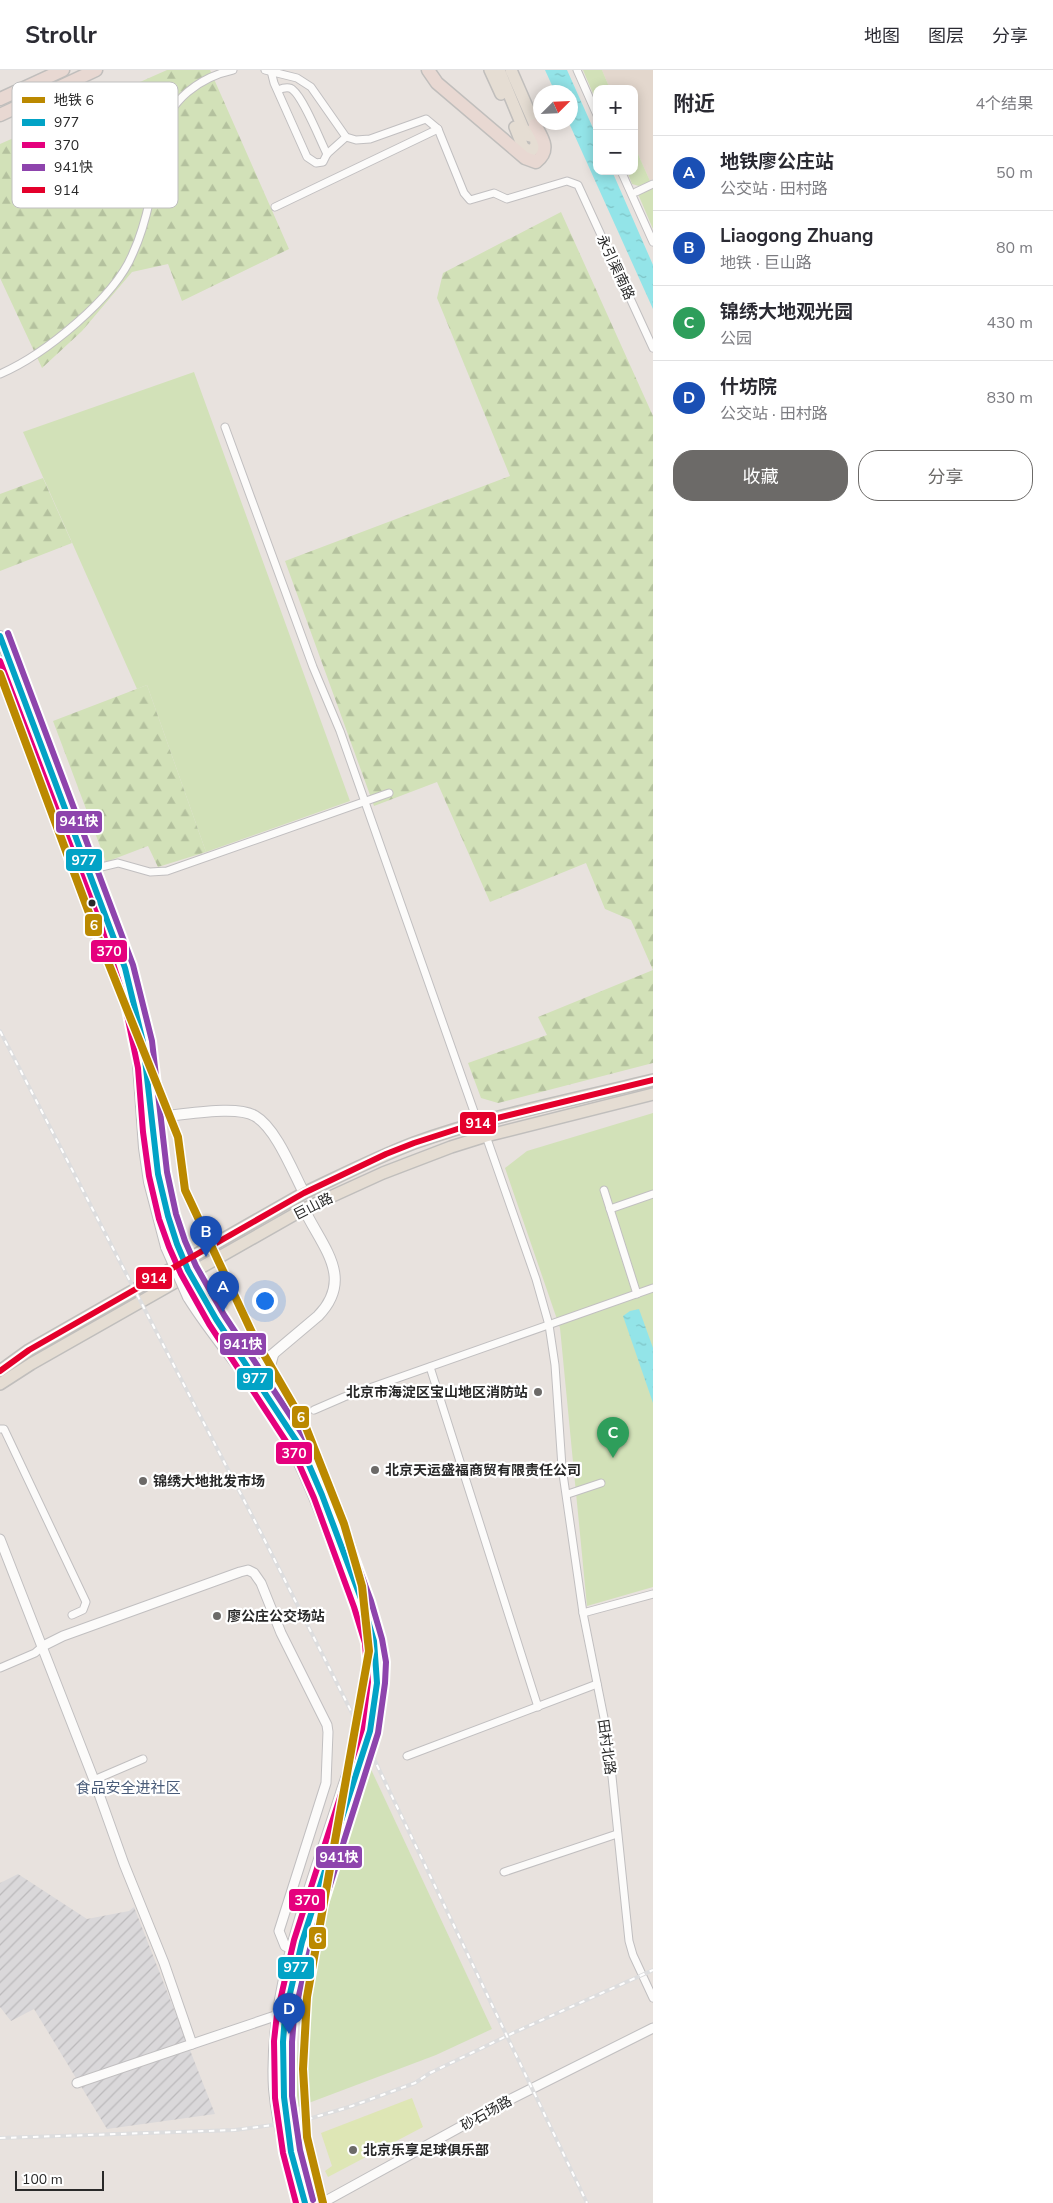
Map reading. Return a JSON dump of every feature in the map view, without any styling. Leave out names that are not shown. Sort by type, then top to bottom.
[{"type":"highway","points":[[37,82],[63,70]]},
{"type":"highway","points":[[70,82],[96,70]]},
{"type":"highway","points":[[428,70],[437,83],[525,158],[536,162],[543,156],[545,147],[537,130]]},
{"type":"highway","points":[[0,99],[12,93]]},
{"type":"highway","points":[[0,114],[12,108]]},
{"type":"main road","points":[[490,70],[523,147],[530,152],[536,146],[535,130]]},
{"type":"main road","points":[[499,70],[526,135],[530,136],[533,129]]},
{"type":"main road","points":[[510,70],[533,120]]},
{"type":"main road","points":[[520,70],[525,102]]},
{"type":"main road","points":[[0,636],[113,935],[140,1024],[148,1069],[146,1117],[149,1182],[166,1247],[188,1297],[206,1327],[249,1374],[297,1440],[322,1496],[370,1626],[376,1655],[374,1708],[370,1731],[299,1953],[288,1999],[283,2043],[282,2089],[288,2130],[305,2203]]},
{"type":"main road","points":[[0,655],[121,981],[137,1051],[146,1117],[159,1178],[176,1241],[198,1290],[276,1421],[314,1495],[362,1626],[368,1654],[370,1680],[362,1730],[286,1969],[278,2015],[275,2042],[274,2090],[280,2128],[297,2203]]},
{"type":"main road","name":"巨山路","points":[[0,1371],[29,1350],[304,1193],[413,1144],[478,1123],[653,1080]]},
{"type":"main road","name":"巨山路","points":[[0,1384],[31,1364],[304,1210],[398,1166],[486,1136],[653,1094]]},
{"type":"main road","points":[[146,1117],[240,1110],[256,1116],[270,1130],[304,1193]]},
{"type":"main road","points":[[249,1374],[327,1307],[335,1286],[335,1270],[332,1260],[304,1210]]},
{"type":"street","points":[[178,102],[192,88],[217,73],[233,70]]},
{"type":"street","points":[[268,70],[307,157],[311,161],[320,163],[346,137]]},
{"type":"street","points":[[268,70],[297,78],[311,87],[346,137],[356,140],[370,139],[426,119],[438,129],[275,207]]},
{"type":"street","points":[[577,70],[593,106]]},
{"type":"street","points":[[278,90],[286,88],[294,90],[301,100],[327,154]]},
{"type":"street","name":"永引渠南路","points":[[438,129],[464,194],[470,200],[494,194],[507,199],[566,181],[578,185],[653,348]]},
{"type":"street","points":[[623,175],[653,242]]},
{"type":"street","points":[[636,192],[653,184]]},
{"type":"street","points":[[0,374],[21,365],[47,348],[88,312],[119,278],[133,255],[148,208]]},
{"type":"street","points":[[224,427],[313,667],[340,731],[478,1123]]},
{"type":"street","points":[[89,872],[118,863],[150,872],[166,871],[389,793]]},
{"type":"street","name":"田村北路","points":[[486,1136],[536,1279],[549,1325],[555,1365],[562,1466],[568,1494],[582,1613],[608,1738],[629,1941],[633,1955],[653,1998]]},
{"type":"street","points":[[604,1190],[637,1294]]},
{"type":"street","points":[[610,1208],[653,1194]]},
{"type":"street","points":[[314,1410],[344,1397],[653,1288]]},
{"type":"street","points":[[274,1353],[270,1368],[271,1377],[291,1410],[310,1449],[322,1496]]},
{"type":"street","points":[[430,1367],[538,1707]]},
{"type":"street","points":[[0,1429],[4,1429],[86,1602],[83,1610],[72,1615]]},
{"type":"street","points":[[568,1494],[601,1483]]},
{"type":"street","points":[[0,1539],[43,1646],[124,1864],[164,1963],[192,2044]]},
{"type":"street","points":[[0,1668],[35,1653],[43,1646],[63,1636],[240,1572],[248,1570],[258,1577],[281,1634],[327,1725],[328,1732],[326,1783],[279,1931],[285,1946],[292,1949]]},
{"type":"street","points":[[582,1613],[653,1594]]},
{"type":"street","points":[[407,1756],[597,1684]]},
{"type":"street","points":[[94,1780],[143,1759]]},
{"type":"street","points":[[504,1872],[617,1834]]},
{"type":"street","points":[[77,2083],[278,2015]]},
{"type":"street","name":"砂石场路","points":[[322,2203],[513,2098],[653,2028]]},
{"type":"shaded area","points":[[602,70],[653,70],[653,179],[650,181],[638,154],[638,85],[608,85]]},
{"type":"shaded area","points":[[18,1874],[87,1919],[129,1911],[134,1907],[215,2114],[107,2129],[34,2009],[11,2021],[0,2007],[0,1883]]},
{"type":"green space","points":[[167,70],[210,70],[289,249],[182,301],[168,264],[132,272],[82,331],[42,368],[0,278],[0,144],[12,139],[12,208],[178,208],[178,82],[140,82]]},
{"type":"green space","points":[[583,70],[602,70],[608,85],[593,85],[593,94]]},
{"type":"green space","points":[[638,154],[650,181],[639,186],[632,184],[629,175],[638,175]]},
{"type":"green space","points":[[653,187],[653,229],[638,194]]},
{"type":"green space","points":[[561,212],[653,416],[653,970],[631,920],[605,909],[586,863],[490,902],[437,782],[374,806],[285,561],[510,476],[437,298],[443,273]]},
{"type":"green space","points":[[194,372],[350,801],[206,852],[147,685],[137,689],[23,432]]},
{"type":"green space","points":[[43,478],[72,543],[0,571],[0,494]]},
{"type":"green space","points":[[147,685],[206,852],[158,867],[148,846],[106,862],[53,721]]},
{"type":"green space","points":[[653,970],[653,1063],[498,1103],[481,1098],[468,1063],[547,1035],[538,1017]]},
{"type":"green space","points":[[653,1113],[653,1587],[587,1606],[560,1328],[505,1168],[527,1151]]},
{"type":"green space","points":[[369,1765],[492,2029],[436,2055],[298,2107],[295,2078],[305,1986]]},
{"type":"green space","name":"北京乐享足球俱乐部","points":[[412,2098],[423,2127],[328,2177],[325,2171],[332,2166],[321,2133]]},
{"type":"water","points":[[545,70],[567,70],[574,85],[552,85]]},
{"type":"water","points":[[578,95],[593,128],[593,175],[614,175],[653,265],[653,309],[572,130],[578,130]]},
{"type":"water","points":[[639,1309],[653,1348],[653,1403],[623,1316],[630,1311]]},
{"type":"railway","points":[[0,1031],[261,1533],[352,1713],[587,2203]]},
{"type":"railway","points":[[0,2138],[235,2130],[302,2121],[352,2106],[415,2083],[430,2073],[513,2033],[653,1970]]},
{"type":"metro line","name":"6","points":[[0,674],[98,937],[178,1137],[185,1190],[255,1339],[305,1425],[344,1524],[362,1586],[369,1651],[307,1997],[303,2069],[307,2137],[323,2203]]},
{"type":"transit line","name":"941快","points":[[8,633],[133,965],[152,1041],[167,1172],[176,1214],[185,1241],[196,1266],[224,1315],[311,1447],[331,1492],[371,1601],[382,1639],[386,1662],[378,1733],[311,1945],[294,2016],[292,2096],[300,2150],[313,2200]]},
{"type":"transit line","name":"977","points":[[0,636],[125,968],[143,1042],[158,1174],[177,1244],[188,1270],[216,1319],[303,1451],[322,1495],[363,1604],[374,1641],[377,1683],[370,1731],[302,1942],[285,2015],[283,2042],[284,2097],[291,2152],[305,2203]]},
{"type":"transit line","name":"370","points":[[0,661],[100,923],[123,995],[138,1068],[143,1132],[149,1176],[159,1219],[169,1247],[181,1274],[209,1324],[295,1455],[314,1498],[354,1607],[365,1643],[368,1682],[362,1729],[294,1940],[277,2014],[274,2041],[275,2098],[283,2153],[296,2203]]},
{"type":"transit line","name":"914","points":[[0,1371],[29,1350],[304,1193],[386,1154],[473,1124],[653,1080]]},
{"type":"place","name":"Liaogong Zhuang","points":[[206,1257]]},
{"type":"place","name":"地铁廖公庄站","points":[[223,1312]]},
{"type":"place","name":"北京市海淀区宝山地区消防站","points":[[538,1392]]},
{"type":"place","name":"锦绣大地观光园","points":[[613,1458]]},
{"type":"place","name":"北京天运盛福商贸有限责任公司","points":[[375,1470]]},
{"type":"place","name":"锦绣大地批发市场","points":[[143,1481]]},
{"type":"place","name":"廖公庄公交场站","points":[[217,1616]]},
{"type":"place","name":"什坊院","points":[[289,2034]]},
{"type":"place","name":"北京乐享足球俱乐部","points":[[353,2150]]},
{"type":"district","name":"食品安全进社区","points":[[128,1788]]}]
